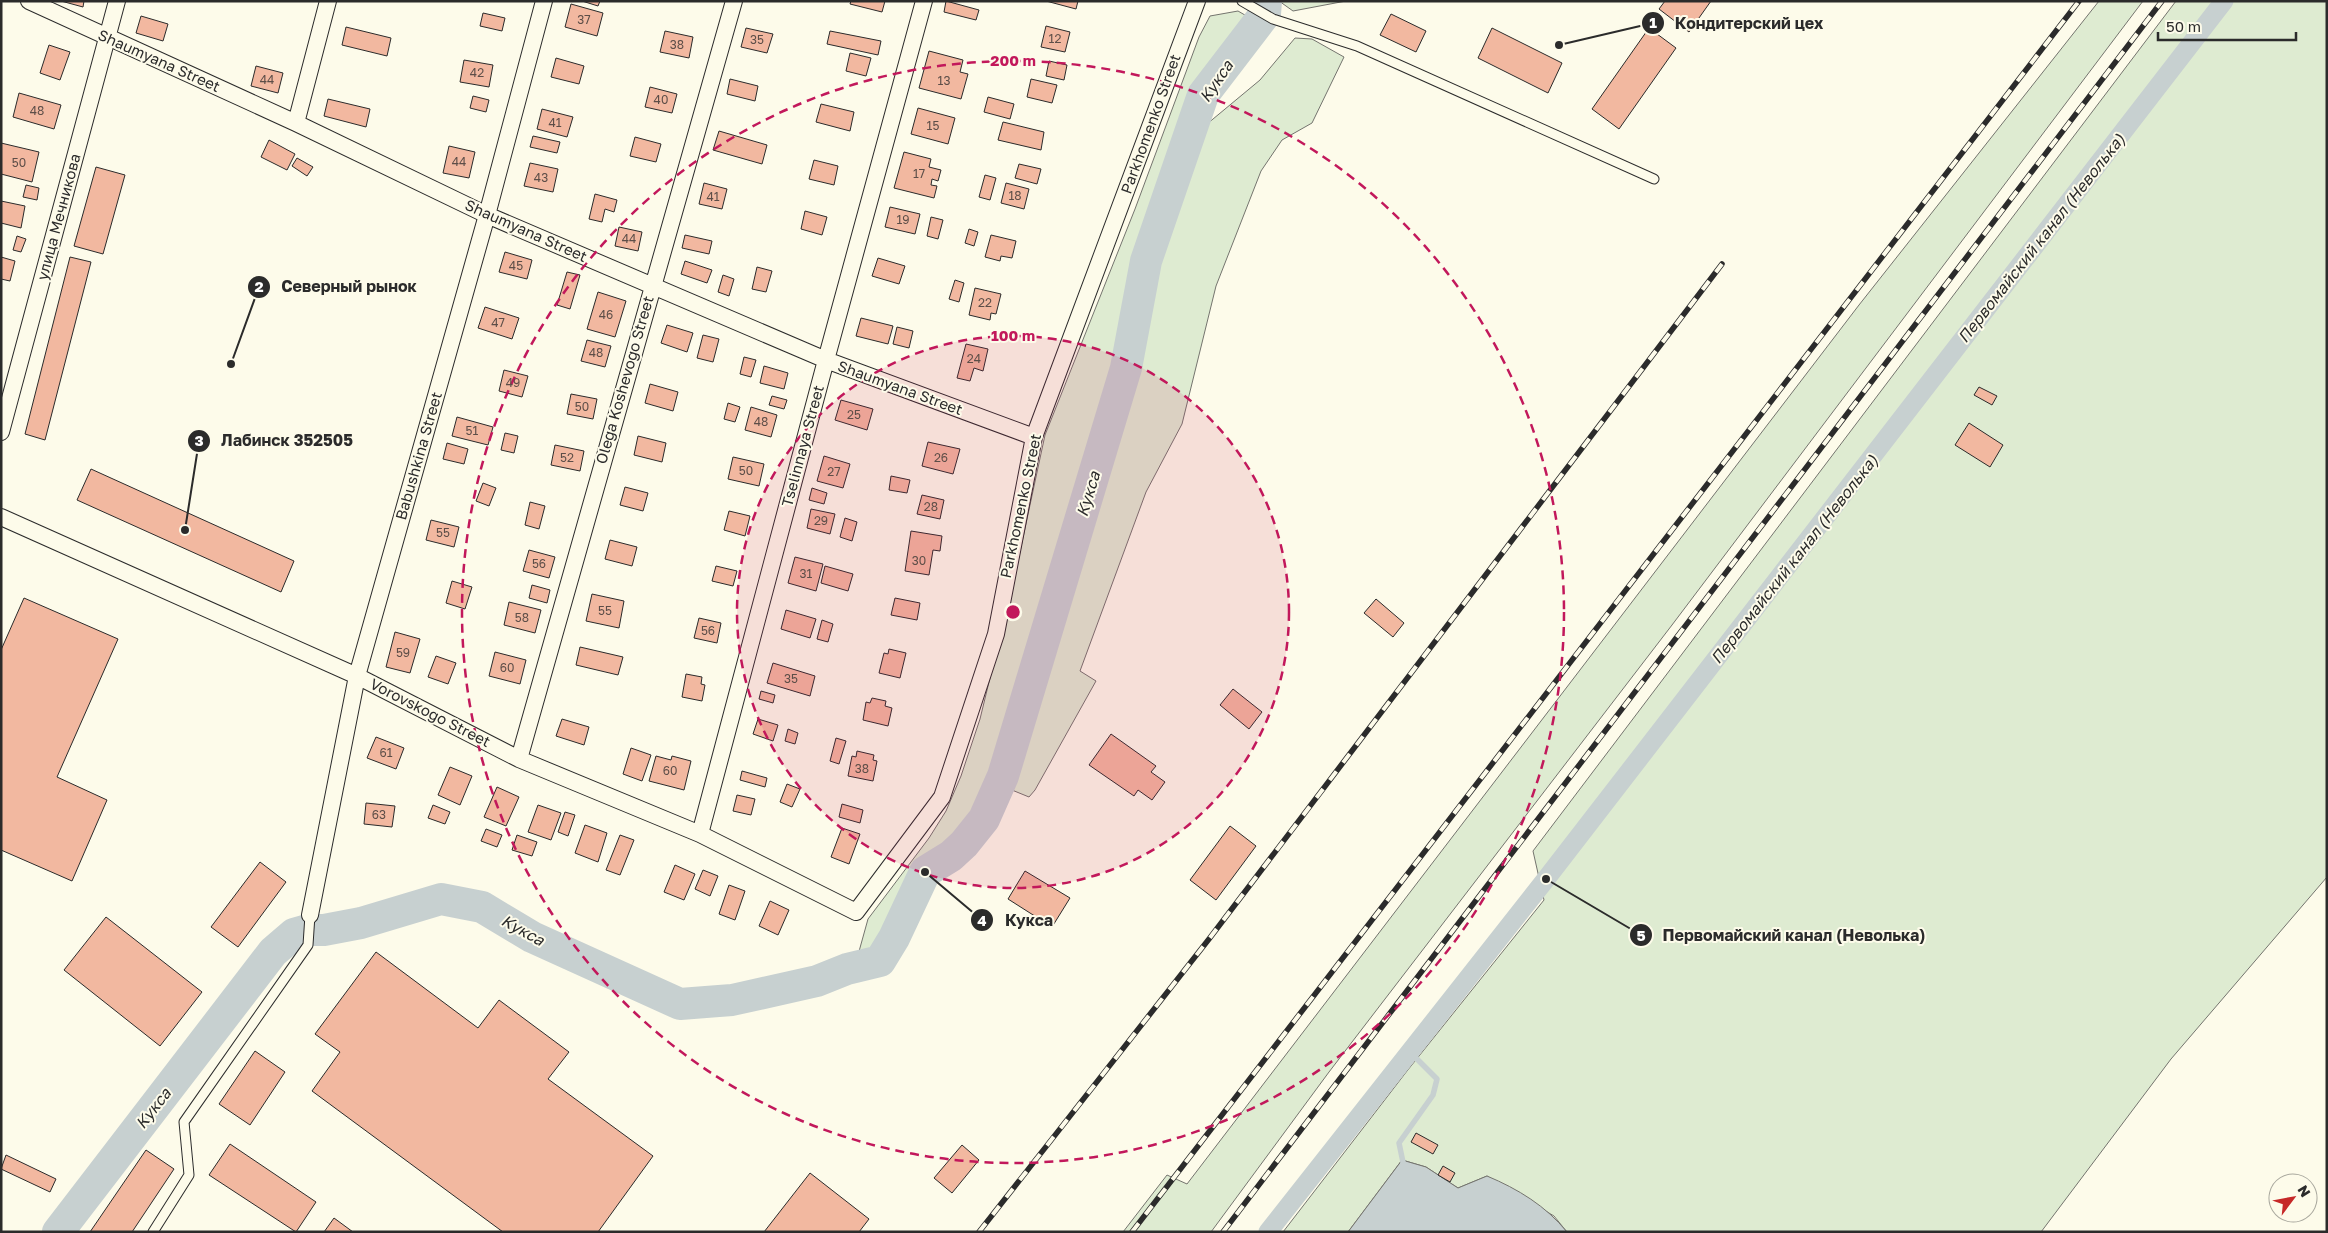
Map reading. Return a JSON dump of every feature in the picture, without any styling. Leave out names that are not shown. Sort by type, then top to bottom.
[{"type":"street","name":"Shaumyana Street","points":[[29,1],[296,123],[487,215],[826,360],[1034,437]]},
{"type":"street","name":"улица Мечникова","points":[[1,432],[117,1]]},
{"type":"street","points":[[296,123],[328,1]]},
{"type":"street","name":"Babushkina Street","points":[[310,915],[357,676],[487,215],[544,1]]},
{"type":"street","name":"Olega Koshevogo Street","points":[[519,758],[734,1]]},
{"type":"street","name":"Tselinnaya Street","points":[[700,834],[924,1]]},
{"type":"street","name":"Parkhomenko Street","points":[[856,912],[942,797],[996,634],[1034,437],[1197,1]]},
{"type":"street","name":"Vorovskogo Street","points":[[1,517],[357,676],[519,758],[700,834],[856,912]]},
{"type":"lane","points":[[1242,1],[1273,19],[1357,46],[1654,179]]},
{"type":"lane","points":[[153,1232],[189,1175],[184,1122],[308,942],[310,915]]},
{"type":"green space","points":[[1279,1],[1346,1],[1293,11]]},
{"type":"green space","points":[[2099,1],[2143,1],[1672,625],[1329,1072],[1211,1232],[1123,1232],[1167,1175],[1187,1184],[1859,305]]},
{"type":"green space","points":[[2176,1],[2327,1],[2327,877],[2171,1059],[2041,1232],[1567,1232],[1554,1216],[1487,1176],[1458,1188],[1426,1167],[1402,1160],[1348,1232],[1283,1232],[1407,1071],[1544,900],[1533,851]]},
{"type":"green space","points":[[1238,11],[1250,18],[1194,98],[1135,276],[1115,379],[991,782],[954,842],[922,865],[874,954],[858,955],[868,919],[929,838],[946,811],[961,776],[980,719],[1015,575],[1045,435],[1135,209],[1199,37],[1210,16]]},
{"type":"green space","points":[[1295,38],[1312,39],[1344,57],[1312,123],[1282,140],[1261,171],[1216,286],[1182,424],[1146,492],[1080,671],[1096,681],[1035,790],[1029,797],[1007,788],[1042,672],[1108,475],[1132,377],[1154,264],[1207,124],[1260,80]]},
{"type":"shaded area","points":[[1402,1160],[1426,1167],[1458,1188],[1487,1176],[1510,1187],[1541,1206],[1567,1232],[1348,1232]]},
{"type":"building","points":[[61,1],[84,1],[83,7]]},
{"type":"building","points":[[582,1],[600,1],[598,6]]},
{"type":"building","points":[[851,1],[885,1],[882,12],[850,4]]},
{"type":"building","points":[[946,1],[979,10],[976,20],[944,12]]},
{"type":"building","points":[[1046,1],[1078,1],[1076,9]]},
{"type":"building","points":[[1665,1],[1711,1],[1689,32],[1659,9]]},
{"type":"building","points":[[571,4],[603,13],[597,36],[565,27]]},
{"type":"building","points":[[483,13],[505,18],[502,31],[480,26]]},
{"type":"building","points":[[1391,14],[1426,31],[1416,52],[1380,35]]},
{"type":"building","points":[[141,16],[168,24],[163,41],[136,33]]},
{"type":"building","points":[[1046,26],[1070,32],[1065,52],[1041,47]]},
{"type":"building","points":[[346,27],[391,38],[387,56],[342,45]]},
{"type":"building","points":[[746,28],[773,34],[767,53],[741,47]]},
{"type":"building","points":[[1492,28],[1562,63],[1548,93],[1478,58]]},
{"type":"building","points":[[1649,28],[1676,48],[1619,129],[1592,109]]},
{"type":"building","points":[[665,31],[693,37],[689,58],[660,52]]},
{"type":"building","points":[[830,31],[881,41],[878,55],[827,44]]},
{"type":"building","points":[[49,45],[70,52],[60,80],[40,73]]},
{"type":"building","points":[[929,51],[963,60],[960,72],[968,74],[961,99],[919,88]]},
{"type":"building","points":[[850,53],[871,58],[866,76],[846,71]]},
{"type":"building","points":[[556,58],[584,66],[579,84],[551,77]]},
{"type":"building","points":[[464,60],[493,65],[489,87],[460,82]]},
{"type":"building","points":[[1049,61],[1067,65],[1064,80],[1046,76]]},
{"type":"building","points":[[256,66],[283,73],[278,93],[251,86]]},
{"type":"building","points":[[730,79],[758,86],[755,101],[727,94]]},
{"type":"building","points":[[1031,79],[1057,85],[1052,103],[1027,97]]},
{"type":"building","points":[[650,87],[677,94],[672,113],[645,107]]},
{"type":"building","points":[[19,93],[61,105],[54,129],[13,117]]},
{"type":"building","points":[[473,96],[489,100],[486,112],[470,108]]},
{"type":"building","points":[[988,97],[1014,104],[1010,119],[984,112]]},
{"type":"building","points":[[328,99],[370,109],[366,127],[324,116]]},
{"type":"building","points":[[821,104],[854,112],[850,131],[816,122]]},
{"type":"building","points":[[918,108],[955,118],[948,144],[911,134]]},
{"type":"building","points":[[542,109],[573,117],[567,137],[537,129]]},
{"type":"building","points":[[1003,122],[1044,132],[1041,150],[998,140]]},
{"type":"building","points":[[719,131],[767,145],[762,164],[713,150]]},
{"type":"building","points":[[533,136],[560,142],[557,153],[530,147]]},
{"type":"building","points":[[635,137],[661,144],[656,162],[630,156]]},
{"type":"building","points":[[269,140],[295,154],[287,170],[261,157]]},
{"type":"building","points":[[1,143],[39,152],[32,182],[1,174]]},
{"type":"building","points":[[449,146],[475,152],[469,178],[443,173]]},
{"type":"building","points":[[904,152],[931,159],[929,167],[941,170],[938,181],[932,179],[931,185],[937,186],[934,198],[894,188]]},
{"type":"building","points":[[297,158],[313,167],[307,176],[292,166]]},
{"type":"building","points":[[814,160],[838,166],[834,185],[809,179]]},
{"type":"building","points":[[530,163],[558,169],[553,192],[524,186]]},
{"type":"building","points":[[1019,164],[1041,169],[1037,184],[1015,178]]},
{"type":"building","points":[[96,167],[125,175],[103,254],[74,246]]},
{"type":"building","points":[[985,175],[996,178],[990,200],[979,197]]},
{"type":"building","points":[[704,183],[727,189],[722,209],[699,204]]},
{"type":"building","points":[[1006,183],[1029,189],[1024,209],[1001,203]]},
{"type":"building","points":[[26,185],[39,188],[37,200],[23,197]]},
{"type":"building","points":[[595,194],[617,200],[614,212],[605,209],[602,222],[589,219]]},
{"type":"building","points":[[1,201],[25,206],[21,228],[1,223]]},
{"type":"building","points":[[890,207],[920,214],[915,234],[885,227]]},
{"type":"building","points":[[805,211],[827,217],[822,235],[801,229]]},
{"type":"building","points":[[931,217],[943,220],[938,239],[927,236]]},
{"type":"building","points":[[619,227],[642,232],[638,251],[615,246]]},
{"type":"building","points":[[969,229],[978,232],[974,246],[965,243]]},
{"type":"building","points":[[685,235],[712,241],[709,254],[682,248]]},
{"type":"building","points":[[991,235],[1016,241],[1012,258],[1001,256],[1000,261],[985,257]]},
{"type":"building","points":[[17,236],[26,239],[21,252],[13,250]]},
{"type":"building","points":[[505,252],[532,260],[527,279],[499,272]]},
{"type":"building","points":[[1,257],[15,261],[10,281],[1,279]]},
{"type":"building","points":[[70,257],[91,262],[45,440],[25,434]]},
{"type":"building","points":[[878,258],[905,266],[899,284],[872,276]]},
{"type":"building","points":[[685,261],[712,270],[707,283],[681,274]]},
{"type":"building","points":[[757,267],[772,271],[766,292],[752,289]]},
{"type":"building","points":[[567,272],[580,275],[570,309],[557,305]]},
{"type":"building","points":[[723,275],[734,279],[729,296],[718,292]]},
{"type":"building","points":[[955,280],[964,283],[959,302],[949,299]]},
{"type":"building","points":[[975,288],[1001,294],[996,314],[991,313],[990,320],[969,315]]},
{"type":"building","points":[[598,292],[626,301],[615,337],[587,329]]},
{"type":"building","points":[[485,307],[519,318],[512,339],[478,328]]},
{"type":"building","points":[[861,318],[893,326],[888,344],[856,336]]},
{"type":"building","points":[[667,325],[693,333],[687,352],[661,343]]},
{"type":"building","points":[[897,327],[913,331],[909,348],[893,344]]},
{"type":"building","points":[[703,335],[719,339],[713,362],[697,358]]},
{"type":"building","points":[[587,340],[611,346],[605,367],[581,361]]},
{"type":"building","points":[[966,344],[988,349],[983,371],[974,368],[970,381],[957,378]]},
{"type":"building","points":[[744,357],[756,360],[751,377],[740,374]]},
{"type":"building","points":[[764,366],[788,373],[784,389],[760,383]]},
{"type":"building","points":[[504,370],[528,376],[522,397],[499,391]]},
{"type":"building","points":[[650,384],[678,392],[673,411],[645,403]]},
{"type":"building","points":[[1979,387],[1997,396],[1992,405],[1974,395]]},
{"type":"building","points":[[571,394],[597,399],[593,419],[567,414]]},
{"type":"building","points":[[772,396],[787,400],[784,409],[769,405]]},
{"type":"building","points":[[841,400],[873,409],[867,430],[835,420]]},
{"type":"building","points":[[728,403],[740,407],[735,422],[724,419]]},
{"type":"building","points":[[751,407],[777,415],[771,437],[745,430]]},
{"type":"building","points":[[457,417],[493,427],[488,445],[452,436]]},
{"type":"building","points":[[1969,423],[2003,445],[1990,467],[1955,445]]},
{"type":"building","points":[[505,433],[518,436],[514,453],[501,450]]},
{"type":"building","points":[[638,436],[666,443],[662,462],[634,455]]},
{"type":"building","points":[[928,442],[960,449],[953,474],[922,466]]},
{"type":"building","points":[[447,443],[468,449],[464,464],[443,459]]},
{"type":"building","points":[[555,445],[584,451],[580,471],[551,465]]},
{"type":"building","points":[[824,456],[850,464],[843,488],[817,481]]},
{"type":"building","points":[[733,457],[764,464],[759,486],[728,479]]},
{"type":"building","points":[[91,469],[294,561],[281,592],[77,500]]},
{"type":"building","points":[[891,476],[910,480],[907,493],[889,490]]},
{"type":"building","points":[[483,483],[496,488],[489,506],[476,501]]},
{"type":"building","points":[[625,487],[648,493],[643,511],[620,505]]},
{"type":"building","points":[[812,488],[827,493],[824,504],[809,500]]},
{"type":"building","points":[[922,495],[944,500],[940,519],[917,514]]},
{"type":"building","points":[[530,502],[545,506],[539,529],[525,525]]},
{"type":"building","points":[[811,509],[835,514],[830,534],[807,528]]},
{"type":"building","points":[[729,511],[750,516],[745,536],[724,530]]},
{"type":"building","points":[[845,518],[857,522],[852,541],[840,537]]},
{"type":"building","points":[[431,520],[459,527],[454,547],[426,540]]},
{"type":"building","points":[[911,531],[942,536],[940,551],[933,550],[929,575],[905,571]]},
{"type":"building","points":[[610,540],[637,547],[632,566],[605,559]]},
{"type":"building","points":[[529,550],[555,557],[549,578],[523,571]]},
{"type":"building","points":[[795,557],[823,564],[816,591],[788,583]]},
{"type":"building","points":[[716,566],[737,571],[733,586],[712,581]]},
{"type":"building","points":[[825,566],[853,574],[848,591],[821,583]]},
{"type":"building","points":[[452,581],[472,587],[465,609],[446,603]]},
{"type":"building","points":[[532,585],[550,590],[547,603],[529,598]]},
{"type":"building","points":[[592,594],[624,601],[619,628],[586,621]]},
{"type":"building","points":[[24,598],[118,639],[57,777],[107,800],[72,881],[1,850],[1,650]]},
{"type":"building","points":[[895,598],[920,603],[917,620],[891,615]]},
{"type":"building","points":[[1376,599],[1404,623],[1393,637],[1364,613]]},
{"type":"building","points":[[509,602],[541,610],[535,633],[504,625]]},
{"type":"building","points":[[786,610],[816,619],[810,638],[781,629]]},
{"type":"building","points":[[699,618],[721,623],[717,643],[694,638]]},
{"type":"building","points":[[822,620],[833,624],[828,642],[817,639]]},
{"type":"building","points":[[395,632],[420,639],[410,673],[386,667]]},
{"type":"building","points":[[580,647],[623,657],[618,675],[576,665]]},
{"type":"building","points":[[889,649],[906,653],[900,678],[879,673],[884,653],[888,654]]},
{"type":"building","points":[[495,652],[526,660],[520,684],[489,676]]},
{"type":"building","points":[[436,656],[456,663],[448,684],[428,677]]},
{"type":"building","points":[[773,663],[815,676],[810,696],[767,683]]},
{"type":"building","points":[[686,674],[702,677],[701,684],[705,685],[702,701],[682,697]]},
{"type":"building","points":[[1233,689],[1262,712],[1249,729],[1220,705]]},
{"type":"building","points":[[761,691],[775,695],[773,703],[759,699]]},
{"type":"building","points":[[872,698],[886,701],[885,706],[892,708],[888,726],[863,720],[866,702],[870,703]]},
{"type":"building","points":[[562,719],[589,727],[584,745],[556,736]]},
{"type":"building","points":[[758,719],[778,725],[773,741],[753,734]]},
{"type":"building","points":[[788,729],[798,733],[795,744],[785,741]]},
{"type":"building","points":[[1111,734],[1156,766],[1151,772],[1165,782],[1152,800],[1138,790],[1134,796],[1089,765]]},
{"type":"building","points":[[376,737],[404,748],[396,769],[367,758]]},
{"type":"building","points":[[836,738],[846,741],[839,764],[830,761]]},
{"type":"building","points":[[631,748],[651,755],[642,781],[623,774]]},
{"type":"building","points":[[857,751],[874,755],[873,760],[877,761],[873,781],[848,776],[852,756],[856,757]]},
{"type":"building","points":[[656,756],[671,760],[672,756],[691,761],[684,790],[649,781]]},
{"type":"building","points":[[450,767],[472,776],[460,805],[438,795]]},
{"type":"building","points":[[742,771],[767,778],[765,787],[740,780]]},
{"type":"building","points":[[787,784],[800,789],[792,807],[780,802]]},
{"type":"building","points":[[497,787],[519,797],[506,826],[484,817]]},
{"type":"building","points":[[737,795],[755,799],[751,815],[733,811]]},
{"type":"building","points":[[366,803],[395,806],[392,827],[364,824]]},
{"type":"building","points":[[842,804],[863,810],[860,823],[839,817]]},
{"type":"building","points":[[433,805],[450,812],[445,824],[428,818]]},
{"type":"building","points":[[538,805],[561,813],[551,840],[528,832]]},
{"type":"building","points":[[565,812],[575,815],[568,836],[558,832]]},
{"type":"building","points":[[585,825],[607,833],[598,862],[575,853]]},
{"type":"building","points":[[1230,826],[1256,846],[1216,900],[1190,880]]},
{"type":"building","points":[[842,828],[860,834],[849,864],[831,857]]},
{"type":"building","points":[[486,829],[502,835],[497,847],[481,841]]},
{"type":"building","points":[[517,835],[537,842],[532,856],[512,850]]},
{"type":"building","points":[[620,835],[634,840],[620,875],[606,870]]},
{"type":"building","points":[[260,862],[286,882],[238,947],[211,927]]},
{"type":"building","points":[[675,865],[695,874],[684,900],[664,892]]},
{"type":"building","points":[[703,870],[718,876],[710,896],[695,889]]},
{"type":"building","points":[[1025,871],[1070,898],[1052,927],[1008,899]]},
{"type":"building","points":[[729,885],[745,891],[735,920],[719,914]]},
{"type":"building","points":[[770,901],[789,910],[778,935],[759,926]]},
{"type":"building","points":[[106,917],[202,992],[160,1046],[64,970]]},
{"type":"building","points":[[376,952],[478,1028],[499,1000],[569,1052],[548,1079],[653,1156],[598,1232],[503,1232],[312,1091],[340,1052],[315,1034]]},
{"type":"building","points":[[255,1051],[285,1072],[250,1125],[219,1104]]},
{"type":"building","points":[[1416,1133],[1438,1145],[1433,1154],[1411,1142]]},
{"type":"building","points":[[230,1144],[316,1202],[296,1232],[209,1175]]},
{"type":"building","points":[[962,1145],[979,1160],[952,1193],[934,1178]]},
{"type":"building","points":[[146,1150],[174,1169],[132,1232],[90,1232]]},
{"type":"building","points":[[6,1155],[56,1179],[50,1192],[1,1169]]},
{"type":"building","points":[[1443,1166],[1455,1173],[1450,1182],[1438,1175]]},
{"type":"building","points":[[810,1173],[869,1219],[859,1232],[764,1232]]},
{"type":"building","points":[[334,1218],[353,1232],[324,1232]]},
{"type":"waterway","name":"Кукса","points":[[58,1232],[273,952],[294,934],[308,930],[324,930],[361,923],[441,899],[482,907],[532,937],[680,1004],[732,1000],[817,981],[847,969],[880,961],[894,938],[925,872],[951,856],[964,844],[984,819],[1003,776],[1126,368],[1146,261],[1203,95],[1265,14],[1266,1]]},
{"type":"waterway","name":"Первомайский канал (Неволька)","points":[[1268,1232],[1546,879],[2224,1]]},
{"type":"waterway","points":[[1404,1167],[1399,1143],[1433,1095],[1437,1079],[1410,1052]]},
{"type":"railway","points":[[1132,1232],[2079,1]]},
{"type":"railway","points":[[1223,1232],[2162,1]]},
{"type":"railway","points":[[979,1232],[1209,939],[1722,264]]},
{"type":"place","name":"Кондитерский цех","points":[[1559,45]]},
{"type":"place","name":"Северный рынок","points":[[231,364]]},
{"type":"place","name":"Лабинск 352505","points":[[185,530]]},
{"type":"place","name":"Кукса","points":[[925,872]]},
{"type":"place","name":"Первомайский канал (Неволька)","points":[[1546,879]]}]
